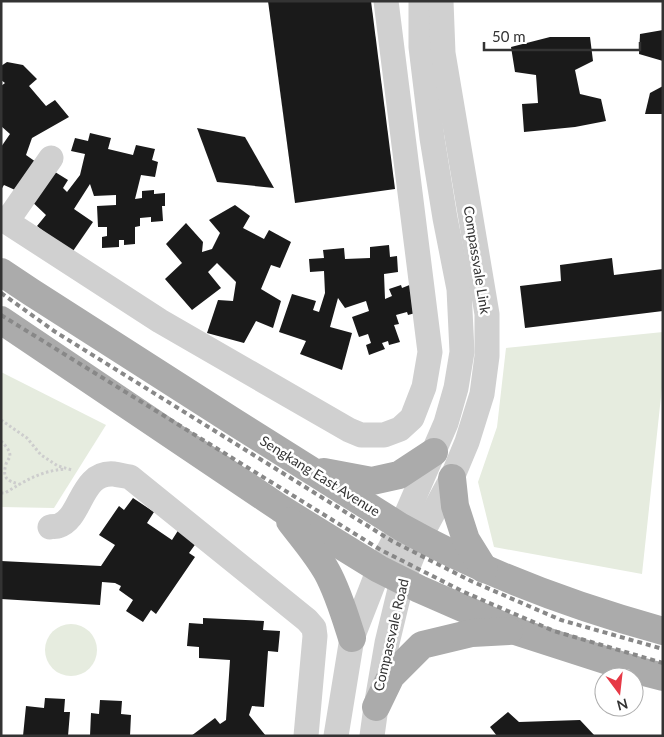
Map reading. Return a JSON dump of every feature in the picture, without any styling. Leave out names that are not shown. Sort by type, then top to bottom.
[{"type":"main road","name":"Sengkang East Avenue","points":[[1,272],[410,532],[484,569],[539,592],[622,620],[663,631]]},
{"type":"main road","points":[[8,328],[280,508],[391,575],[515,631],[663,677]]},
{"type":"main road","points":[[310,470],[372,481],[400,475],[434,452]]},
{"type":"main road","points":[[452,478],[455,506],[466,540],[484,569]]},
{"type":"main road","points":[[280,508],[327,572],[340,602],[352,638]]},
{"type":"main road","points":[[376,707],[391,676],[422,646],[472,633],[515,631]]},
{"type":"street","points":[[51,158],[4,219],[160,321],[349,430],[361,435],[384,435],[400,429],[412,418],[424,387],[430,352],[386,1]]},
{"type":"street","name":"Compassvale Link","points":[[410,532],[434,452],[446,423],[456,388],[462,352],[459,289],[432,138],[420,47],[421,1]]},
{"type":"street","name":"Compassvale Link","points":[[410,532],[452,478],[467,442],[482,394],[487,356],[487,314],[443,53],[441,1]]},
{"type":"street","points":[[50,527],[58,526],[70,517],[91,482],[101,476],[112,474],[130,477],[307,620],[314,630],[315,645],[306,736]]},
{"type":"street","name":"Compassvale Road","points":[[336,736],[352,638],[391,575],[410,532]]},
{"type":"street","name":"Compassvale Road","points":[[372,736],[387,642],[391,575]]},
{"type":"path","points":[[1,420],[27,438],[41,455],[58,466]]},
{"type":"path","points":[[1,441],[7,448],[10,456],[4,471],[6,478],[9,482],[20,484]]},
{"type":"path","points":[[1,493],[4,494],[45,472],[67,469]]},
{"type":"shaded area","points":[[663,332],[663,378],[642,574],[494,547],[478,482],[497,427],[506,348]]},
{"type":"shaded area","points":[[1,372],[106,425],[54,508],[1,507]]},
{"type":"shaded area","points":[[71,624],[81,626],[89,632],[95,640],[97,650],[95,660],[89,668],[81,674],[71,676],[61,674],[53,668],[47,660],[45,650],[47,640],[53,632],[61,626]]},
{"type":"building","points":[[268,1],[371,1],[395,189],[295,203]]},
{"type":"building","points":[[663,30],[663,61],[639,54],[640,34]]},
{"type":"building","points":[[550,37],[590,37],[593,61],[575,70],[580,94],[601,99],[606,121],[575,127],[524,132],[522,104],[538,103],[536,75],[515,72],[511,47]]},
{"type":"building","points":[[7,62],[23,65],[37,79],[29,86],[46,106],[55,100],[69,117],[32,138],[26,155],[43,167],[24,194],[4,185],[1,190],[1,147],[10,134],[1,126],[1,86],[5,83],[1,80],[1,66]]},
{"type":"building","points":[[663,86],[663,114],[645,114],[650,93]]},
{"type":"building","points":[[197,128],[245,137],[274,188],[217,182]]},
{"type":"building","points":[[90,133],[111,138],[108,149],[133,155],[136,145],[155,149],[152,160],[158,162],[155,177],[141,175],[135,199],[142,198],[142,191],[154,190],[154,194],[165,193],[165,206],[162,206],[163,221],[151,222],[151,217],[140,218],[140,226],[135,227],[135,244],[124,245],[124,240],[119,240],[119,247],[102,248],[102,237],[107,236],[107,227],[98,227],[97,206],[116,205],[116,195],[94,196],[90,184],[74,209],[93,222],[71,254],[37,226],[46,215],[26,196],[47,167],[68,180],[63,188],[67,192],[80,175],[85,154],[71,151],[75,138],[88,141]]},
{"type":"building","points":[[235,205],[250,216],[243,228],[264,239],[269,230],[291,242],[280,268],[271,265],[261,289],[281,301],[273,328],[256,321],[244,343],[207,333],[218,300],[233,301],[236,282],[217,263],[208,272],[221,288],[192,310],[165,279],[182,263],[166,244],[186,223],[203,242],[202,252],[212,249],[220,233],[209,220]]},
{"type":"building","points":[[389,245],[390,257],[397,256],[398,272],[384,274],[385,299],[392,296],[389,289],[401,285],[402,288],[412,284],[419,312],[408,315],[407,312],[396,315],[399,324],[394,325],[400,342],[389,345],[388,341],[382,343],[385,349],[369,355],[366,345],[371,343],[368,334],[359,337],[352,317],[369,311],[366,301],[345,308],[338,298],[330,327],[352,333],[342,370],[300,354],[306,341],[279,332],[292,294],[316,301],[313,310],[319,312],[325,293],[324,271],[310,272],[309,259],[324,258],[323,250],[344,248],[345,259],[370,258],[370,247]]},
{"type":"building","points":[[612,258],[614,275],[663,269],[663,311],[525,328],[520,286],[561,281],[560,265]]},
{"type":"building","points":[[133,498],[154,512],[147,523],[172,540],[179,529],[197,542],[189,553],[195,557],[156,614],[151,610],[143,622],[126,611],[133,600],[119,590],[121,586],[115,583],[102,582],[100,605],[1,599],[1,561],[101,566],[115,545],[99,535],[119,506],[124,510]]},
{"type":"building","points":[[203,618],[264,621],[263,630],[280,631],[278,652],[268,651],[264,707],[252,706],[249,715],[266,736],[191,736],[215,718],[220,724],[226,720],[230,660],[199,658],[199,647],[187,646],[189,623],[203,624]]},
{"type":"building","points":[[45,698],[65,699],[64,712],[70,712],[68,736],[23,736],[26,706],[44,708]]},
{"type":"building","points":[[100,700],[122,701],[121,714],[131,715],[130,736],[90,736],[91,713],[99,714]]},
{"type":"building","points":[[508,712],[519,722],[580,720],[595,736],[497,736],[490,727]]},
{"type":"railway","points":[[1,293],[54,331],[392,541],[471,581],[561,620],[663,649]]},
{"type":"railway","points":[[1,315],[381,550],[464,592],[554,631],[663,663]]}]
